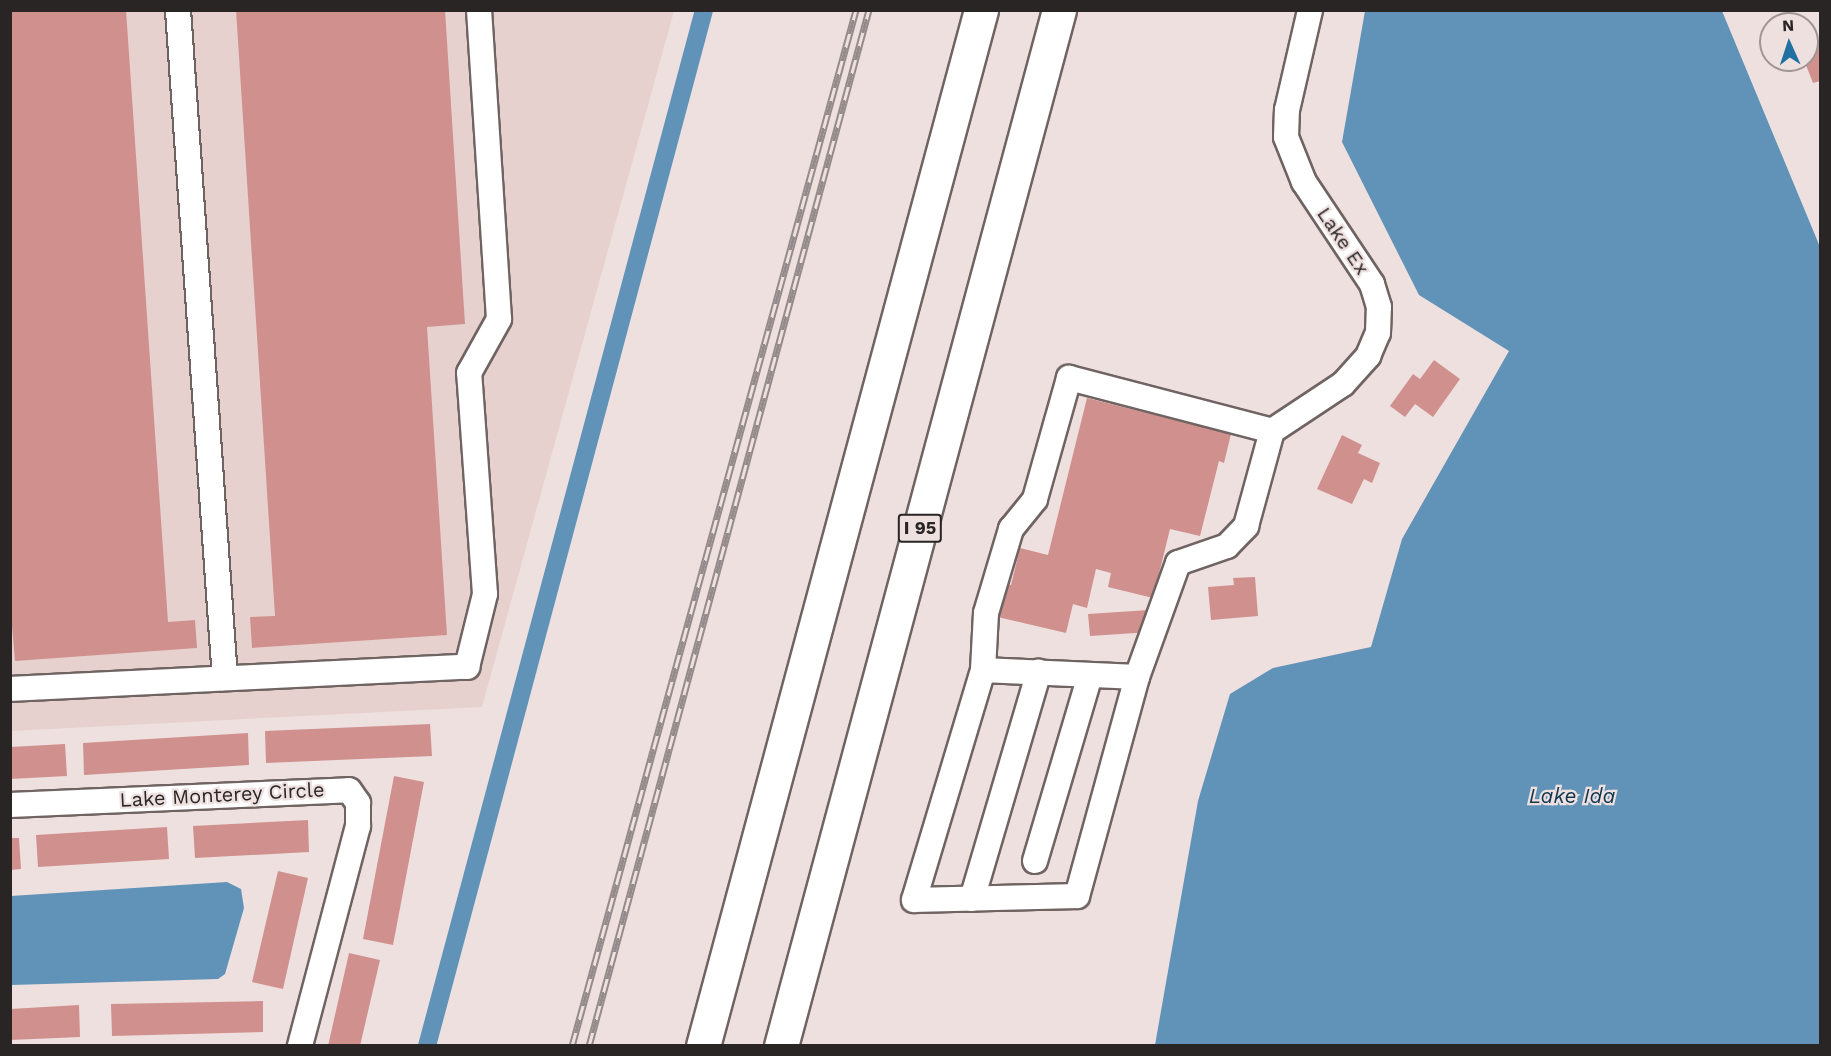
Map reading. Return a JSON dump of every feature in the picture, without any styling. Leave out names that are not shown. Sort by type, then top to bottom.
[{"type":"highway","points":[[703,1046],[981,10]]},
{"type":"highway","name":"I 95","points":[[781,1046],[1059,10]]},
{"type":"street","points":[[178,10],[225,678]]},
{"type":"street","points":[[10,689],[467,667],[484,594],[469,373],[500,319],[479,10]]},
{"type":"street","name":"Lake Ex","points":[[1272,431],[1343,384],[1368,356],[1378,333],[1379,307],[1372,284],[1304,182],[1286,137],[1287,110],[1310,10]]},
{"type":"street","points":[[1069,378],[1272,431],[1246,526],[1227,546],[1178,563],[1137,677],[1077,897],[914,900],[983,670],[989,602],[1011,529],[1035,499],[1069,378]]},
{"type":"street","points":[[983,670],[1137,677]]},
{"type":"street","points":[[972,899],[1039,672]]},
{"type":"street","points":[[1035,861],[1090,675]]},
{"type":"street","name":"Lake Monterey Circle","points":[[10,805],[349,790],[358,803],[358,826],[300,1046]]},
{"type":"shaded area","points":[[11,11],[674,11],[482,707],[11,731]]},
{"type":"water","name":"Lake Ida","points":[[1365,11],[1722,11],[1820,247],[1820,1045],[1155,1045],[1198,801],[1230,694],[1273,668],[1371,647],[1402,539],[1509,351],[1419,295],[1342,142]]},
{"type":"water","points":[[227,882],[241,889],[244,908],[225,974],[218,979],[11,985],[11,896]]},
{"type":"building","points":[[10,10],[126,10],[168,622],[195,620],[197,648],[15,661],[10,603]]},
{"type":"building","points":[[236,10],[445,10],[465,324],[427,327],[447,635],[252,648],[250,617],[275,616]]},
{"type":"building","points":[[1819,40],[1820,81],[1813,83],[1809,72],[1819,72]]},
{"type":"building","points":[[1434,360],[1460,379],[1433,417],[1415,404],[1405,417],[1390,406],[1413,374],[1420,379]]},
{"type":"building","points":[[1087,398],[1231,434],[1224,463],[1219,461],[1200,536],[1170,529],[1153,598],[1108,587],[1111,573],[1096,569],[1087,608],[1073,604],[1066,633],[993,616],[1001,582],[1011,585],[1020,548],[1048,555]]},
{"type":"building","points":[[1342,435],[1362,445],[1358,453],[1380,463],[1372,483],[1364,479],[1352,504],[1317,489]]},
{"type":"building","points":[[1255,577],[1258,616],[1211,620],[1208,587],[1234,585],[1233,578]]},
{"type":"building","points":[[1149,610],[1151,632],[1090,636],[1088,614]]},
{"type":"building","points":[[430,724],[432,756],[266,763],[265,731]]},
{"type":"building","points":[[248,733],[249,765],[84,775],[83,743]]},
{"type":"building","points":[[65,744],[67,776],[10,779],[10,747]]},
{"type":"building","points":[[394,776],[424,782],[393,945],[363,939]]},
{"type":"building","points":[[308,820],[309,852],[195,858],[193,826]]},
{"type":"building","points":[[167,827],[169,859],[38,867],[36,835]]},
{"type":"building","points":[[10,838],[19,838],[21,869],[10,870]]},
{"type":"building","points":[[278,871],[308,878],[283,989],[252,982]]},
{"type":"building","points":[[349,953],[380,960],[360,1046],[328,1046]]},
{"type":"building","points":[[263,1001],[263,1032],[112,1036],[111,1004]]},
{"type":"building","points":[[79,1005],[80,1037],[10,1040],[10,1009]]},
{"type":"waterway","points":[[427,1046],[704,10]]},
{"type":"railway","points":[[572,1046],[856,10]]},
{"type":"railway","points":[[589,1046],[869,10]]}]
